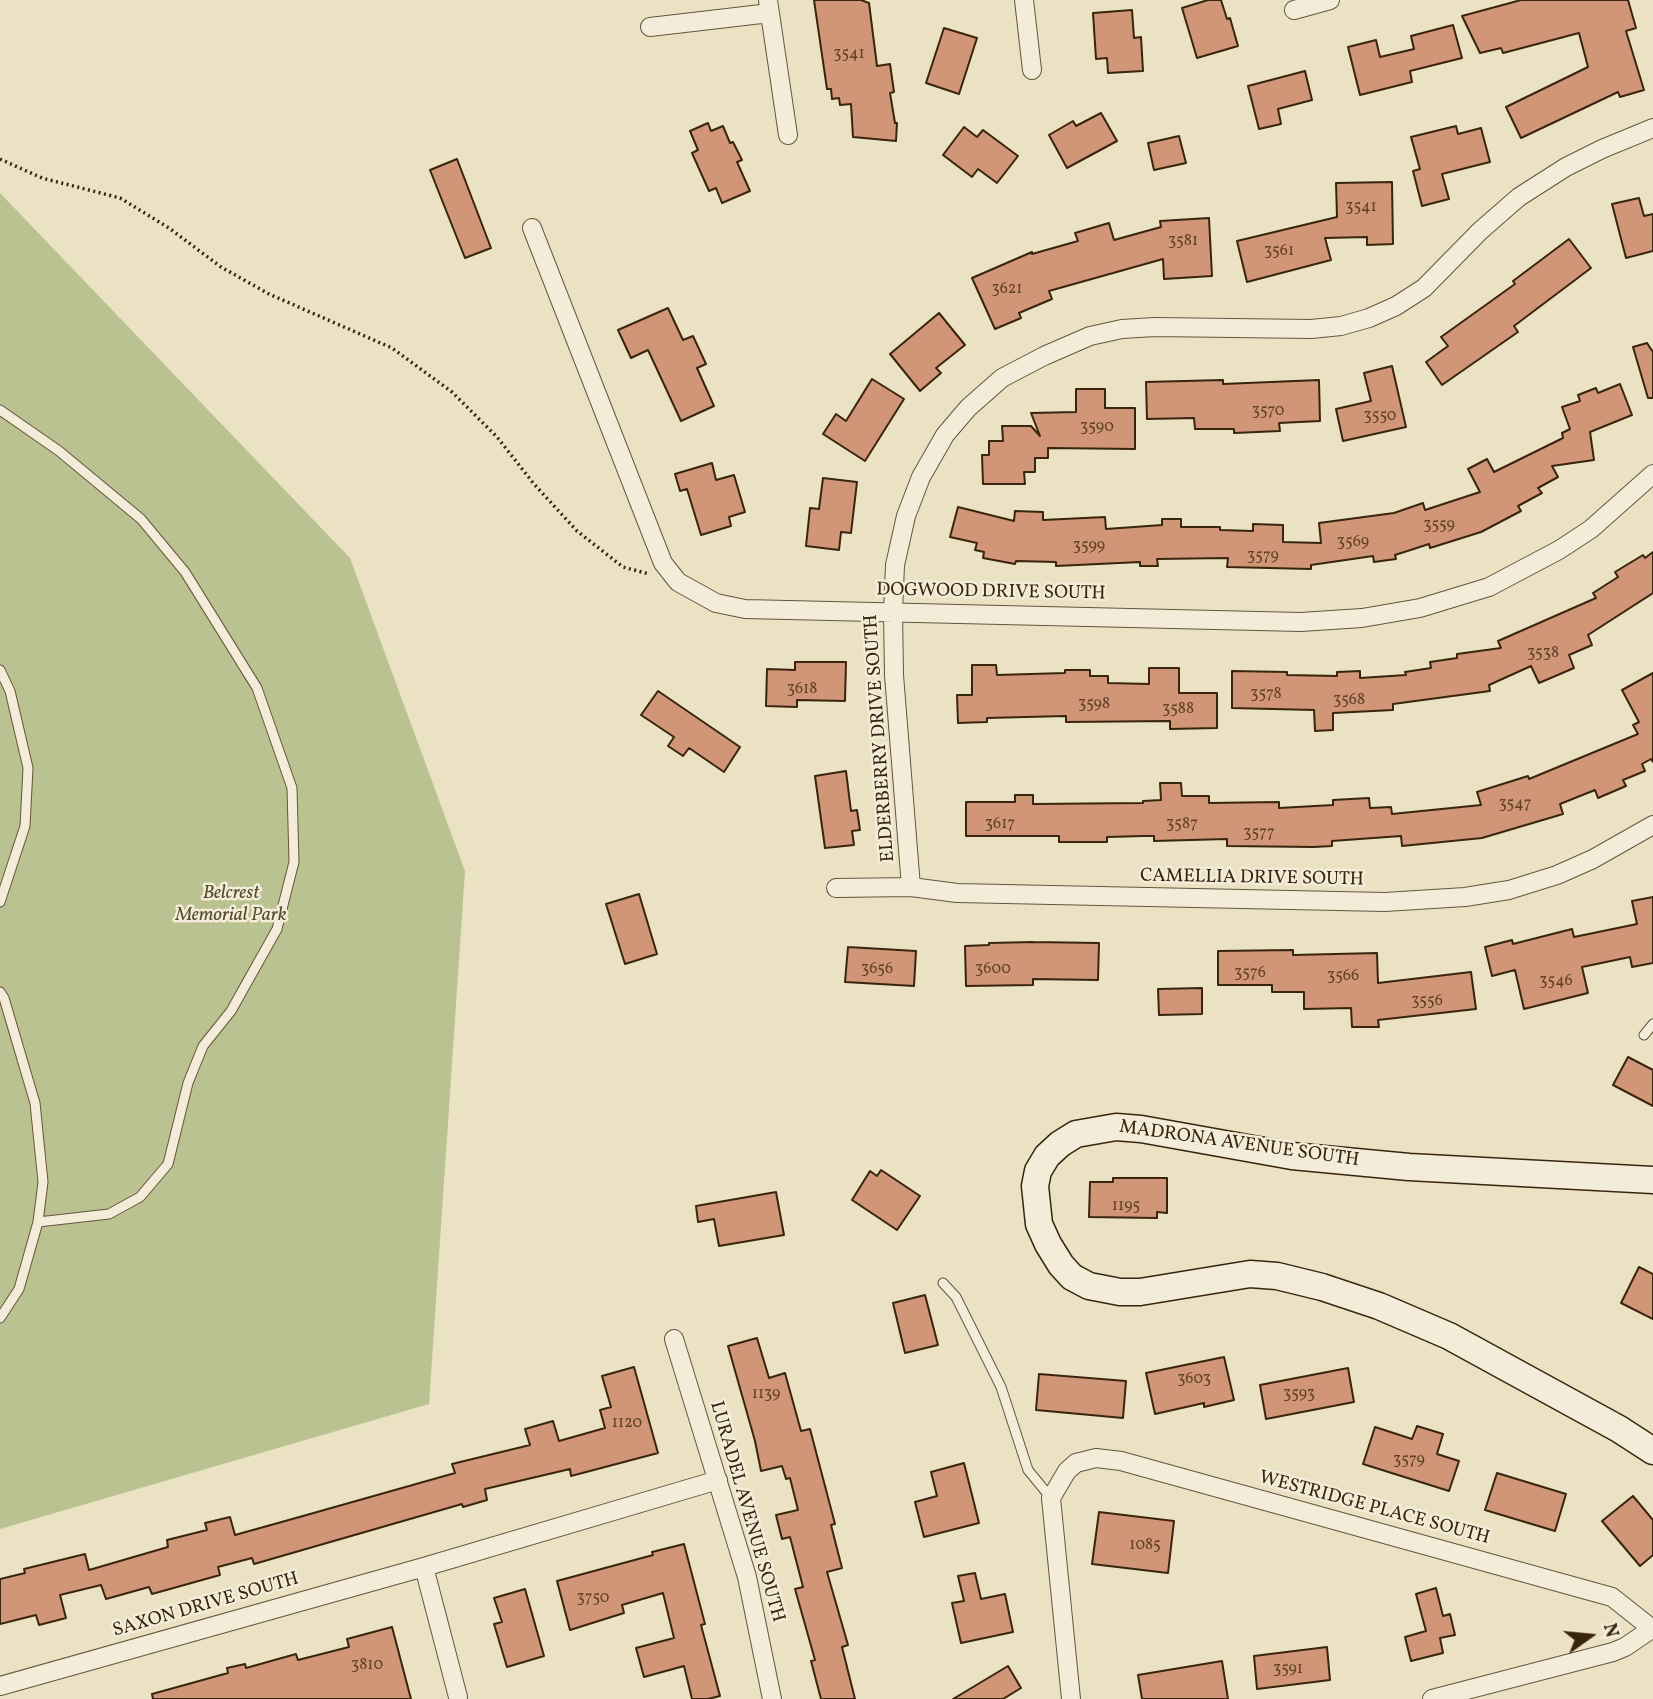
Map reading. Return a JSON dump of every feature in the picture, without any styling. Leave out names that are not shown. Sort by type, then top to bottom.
[{"type":"main road","name":"MADRONA AVENUE SOUTH","points":[[1653,1180],[1409,1167],[1292,1156],[1116,1126],[1076,1134],[1060,1144],[1046,1156],[1038,1171],[1035,1186],[1040,1224],[1048,1244],[1072,1277],[1089,1286],[1120,1292],[1140,1292],[1250,1274],[1277,1276],[1322,1287],[1379,1306],[1449,1336],[1619,1429],[1653,1451]]},
{"type":"street","points":[[1024,0],[1032,70]]},
{"type":"street","points":[[1294,10],[1330,0]]},
{"type":"street","points":[[650,27],[769,6],[788,135]]},
{"type":"street","name":"ELDERBERRY DRIVE SOUTH","points":[[911,887],[894,675],[895,565],[906,516],[921,477],[945,435],[968,408],[1002,378],[1044,356],[1090,337],[1122,329],[1311,329],[1341,326],[1369,318],[1396,306],[1424,288],[1480,231],[1519,197],[1566,167],[1653,128]]},
{"type":"street","name":"DOGWOOD DRIVE SOUTH","points":[[532,228],[663,564],[678,582],[716,603],[745,609],[1301,622],[1362,618],[1420,608],[1489,587],[1559,550],[1591,529],[1653,474]]},
{"type":"street","name":"CAMELLIA DRIVE SOUTH","points":[[836,888],[911,887],[957,893],[1357,902],[1454,898],[1509,890],[1557,875],[1593,859],[1653,825]]},
{"type":"street","name":"LURADEL AVENUE SOUTH","points":[[674,1339],[747,1577],[772,1699]]},
{"type":"street","name":"WESTRIDGE PLACE SOUTH","points":[[1051,1497],[1060,1481],[1076,1463],[1096,1458],[1121,1461],[1612,1597],[1652,1628]]},
{"type":"street","name":"SAXON DRIVE SOUTH","points":[[0,1686],[424,1567],[718,1480]]},
{"type":"street","points":[[1051,1497],[1071,1699]]},
{"type":"street","points":[[424,1567],[458,1696]]},
{"type":"street","points":[[1432,1699],[1613,1652],[1652,1628]]},
{"type":"lane","points":[[0,410],[59,450],[141,519],[185,572],[257,688],[292,788],[294,862],[277,929],[230,1011],[203,1046],[188,1083],[168,1164],[140,1197],[109,1214],[38,1222]]},
{"type":"lane","points":[[0,670],[10,691],[28,768],[25,826],[0,902]]},
{"type":"lane","points":[[0,992],[35,1103],[43,1182],[38,1222],[19,1289],[0,1318]]},
{"type":"lane","points":[[1644,1035],[1653,1024]]},
{"type":"lane","points":[[943,1283],[956,1297],[1001,1387],[1028,1470],[1051,1497]]},
{"type":"path","points":[[0,159],[42,178],[120,198],[169,228],[221,267],[269,294],[391,348],[452,393],[470,410],[497,437],[534,484],[577,531],[623,567],[678,582]]},
{"type":"green space","name":"Belcrest Memorial Park","points":[[0,193],[350,558],[465,871],[429,1404],[0,1529]]},
{"type":"building","points":[[814,0],[861,0],[869,3],[877,66],[890,64],[894,92],[890,93],[897,123],[896,141],[853,137],[851,104],[840,105],[839,98],[832,99],[831,89],[827,89]]},
{"type":"building","points":[[1208,0],[1221,0],[1227,19],[1230,18],[1238,46],[1197,58],[1182,8]]},
{"type":"building","points":[[1521,0],[1628,0],[1636,28],[1626,31],[1644,90],[1620,97],[1618,92],[1521,138],[1506,107],[1588,67],[1579,33],[1503,53],[1501,48],[1480,53],[1462,16]]},
{"type":"building","points":[[1132,10],[1134,38],[1141,37],[1143,71],[1108,73],[1107,58],[1096,59],[1093,13]]},
{"type":"building","points":[[1453,25],[1462,58],[1410,71],[1412,82],[1360,95],[1348,47],[1376,40],[1380,57],[1414,49],[1411,36]]},
{"type":"building","points":[[944,28],[977,38],[959,94],[926,83]]},
{"type":"building","points":[[1305,71],[1312,100],[1278,109],[1281,124],[1259,129],[1248,86]]},
{"type":"building","points":[[1101,113],[1117,141],[1067,168],[1049,135],[1073,121],[1076,126]]},
{"type":"building","points":[[708,123],[711,131],[723,126],[730,143],[733,142],[742,160],[737,162],[750,191],[722,203],[716,188],[709,191],[692,153],[698,150],[690,131]]},
{"type":"building","points":[[1456,126],[1458,134],[1481,128],[1490,162],[1442,174],[1449,199],[1422,206],[1413,171],[1420,169],[1411,137]]},
{"type":"building","points":[[964,127],[977,137],[983,130],[1018,156],[997,183],[978,169],[972,177],[943,155]]},
{"type":"building","points":[[1179,136],[1186,163],[1154,170],[1148,143]]},
{"type":"building","points":[[457,159],[491,248],[465,258],[430,170]]},
{"type":"building","points":[[1392,182],[1393,244],[1367,245],[1367,237],[1325,238],[1331,260],[1247,282],[1237,241],[1337,217],[1336,183]]},
{"type":"building","points":[[1639,198],[1644,216],[1653,214],[1653,251],[1626,258],[1612,204]]},
{"type":"building","points":[[1209,218],[1212,276],[1164,279],[1163,259],[1049,291],[1052,299],[1019,313],[1021,318],[995,329],[972,278],[1032,252],[1078,241],[1075,233],[1109,223],[1114,240],[1161,227],[1160,221]]},
{"type":"building","points":[[1569,239],[1591,268],[1514,326],[1518,332],[1442,385],[1426,362],[1448,346],[1441,337],[1515,284],[1513,281]]},
{"type":"building","points":[[668,308],[683,340],[693,336],[706,364],[697,368],[714,406],[681,421],[648,350],[631,358],[618,330]]},
{"type":"building","points":[[939,313],[965,345],[936,368],[941,373],[920,391],[890,354]]},
{"type":"building","points":[[1647,343],[1653,352],[1653,398],[1648,398],[1633,347]]},
{"type":"building","points":[[1392,366],[1406,427],[1343,441],[1336,409],[1371,401],[1364,373]]},
{"type":"building","points":[[872,379],[904,399],[865,461],[823,434],[836,414],[846,421]]},
{"type":"building","points":[[1223,380],[1223,384],[1319,380],[1320,421],[1279,423],[1280,431],[1234,433],[1234,429],[1195,429],[1194,418],[1147,419],[1146,382]]},
{"type":"building","points":[[1620,384],[1632,415],[1590,432],[1594,460],[1552,466],[1558,477],[1538,488],[1542,493],[1518,506],[1521,511],[1481,532],[1430,548],[1429,544],[1395,555],[1396,559],[1374,562],[1373,556],[1311,565],[1311,569],[1227,567],[1228,558],[1157,559],[1158,566],[1140,566],[1140,562],[1056,566],[1056,562],[1016,561],[1015,564],[983,558],[984,552],[975,550],[977,543],[950,537],[958,507],[1014,521],[1015,511],[1043,512],[1043,520],[1105,517],[1106,529],[1162,525],[1162,519],[1181,519],[1181,527],[1220,527],[1220,530],[1253,531],[1253,524],[1283,525],[1283,542],[1321,543],[1319,523],[1394,513],[1423,503],[1425,510],[1480,492],[1468,469],[1487,459],[1494,472],[1563,438],[1562,433],[1570,429],[1562,407],[1580,401],[1578,395],[1596,388],[1598,393]]},
{"type":"building","points":[[1076,389],[1105,389],[1105,408],[1135,408],[1135,449],[1048,448],[1048,458],[1035,458],[1035,472],[1024,472],[1025,484],[983,484],[982,455],[989,455],[989,441],[1003,441],[1002,426],[1031,426],[1040,436],[1031,413],[1076,412]]},
{"type":"building","points":[[712,463],[716,480],[734,475],[745,512],[729,517],[731,526],[701,535],[687,489],[680,491],[675,474]]},
{"type":"building","points":[[823,478],[857,482],[851,533],[841,532],[839,550],[806,546],[810,508],[819,509]]},
{"type":"building","points":[[1653,552],[1653,593],[1588,635],[1592,645],[1569,655],[1574,668],[1539,683],[1531,666],[1489,685],[1490,691],[1393,704],[1393,710],[1333,713],[1333,730],[1315,731],[1314,710],[1232,708],[1232,671],[1337,676],[1337,672],[1360,671],[1360,678],[1406,675],[1405,672],[1431,668],[1430,662],[1457,658],[1457,654],[1501,648],[1498,641],[1596,598],[1593,593],[1618,577],[1615,572]]},
{"type":"building","points":[[795,662],[846,662],[845,701],[797,700],[797,707],[766,706],[767,669],[795,670]]},
{"type":"building","points":[[972,665],[996,665],[997,675],[1090,670],[1090,676],[1108,676],[1108,683],[1149,684],[1149,668],[1179,668],[1179,693],[1217,693],[1217,728],[1170,729],[1170,721],[1066,722],[1066,716],[987,718],[987,722],[958,723],[957,695],[972,695]]},
{"type":"building","points":[[1653,673],[1653,762],[1651,759],[1642,764],[1645,771],[1623,780],[1626,786],[1598,798],[1595,790],[1560,804],[1563,814],[1482,838],[1402,846],[1401,836],[1332,841],[1332,846],[1314,847],[1227,846],[1227,839],[1154,841],[1154,836],[1107,837],[1107,842],[1059,842],[1059,836],[966,836],[966,802],[1015,802],[1015,795],[1033,795],[1033,804],[1143,803],[1161,800],[1160,783],[1181,783],[1182,796],[1209,796],[1209,803],[1279,802],[1279,808],[1333,805],[1333,800],[1369,798],[1370,808],[1391,807],[1392,814],[1481,805],[1477,792],[1528,776],[1529,779],[1638,734],[1633,725],[1639,722],[1622,690]]},
{"type":"building","points":[[658,691],[740,747],[724,772],[689,748],[683,756],[668,746],[674,737],[641,715]]},
{"type":"building","points":[[846,771],[851,811],[857,810],[860,830],[852,831],[854,845],[825,848],[815,776]]},
{"type":"building","points":[[639,894],[657,954],[625,964],[606,904]]},
{"type":"building","points":[[1653,897],[1653,963],[1632,967],[1630,957],[1582,967],[1588,993],[1524,1009],[1515,970],[1492,976],[1485,947],[1512,940],[1513,944],[1572,929],[1574,937],[1637,924],[1632,901]]},
{"type":"building","points":[[1033,942],[1099,943],[1098,980],[1033,979],[1033,985],[966,986],[965,946]]},
{"type":"building","points":[[848,947],[916,951],[914,986],[845,982]]},
{"type":"building","points":[[1293,950],[1293,955],[1377,953],[1378,983],[1471,972],[1476,1009],[1378,1020],[1379,1027],[1352,1027],[1351,1008],[1304,1009],[1304,992],[1272,992],[1272,985],[1218,985],[1218,951]]},
{"type":"building","points":[[1202,988],[1202,1014],[1159,1015],[1158,989]]},
{"type":"building","points":[[1628,1057],[1653,1070],[1653,1106],[1613,1085]]},
{"type":"building","points":[[881,1170],[920,1196],[897,1230],[852,1200],[870,1171],[877,1176]]},
{"type":"building","points":[[1113,1178],[1167,1178],[1167,1213],[1157,1212],[1157,1218],[1089,1217],[1090,1182],[1113,1182]]},
{"type":"building","points":[[776,1192],[784,1235],[719,1246],[714,1219],[698,1222],[696,1206]]},
{"type":"building","points":[[1639,1267],[1653,1274],[1653,1319],[1621,1303]]},
{"type":"building","points":[[925,1295],[938,1345],[905,1353],[893,1303]]},
{"type":"building","points":[[757,1338],[769,1378],[785,1373],[801,1431],[810,1429],[835,1524],[831,1525],[842,1568],[827,1572],[848,1645],[842,1647],[855,1699],[821,1699],[811,1661],[815,1660],[795,1589],[803,1587],[790,1537],[782,1539],[776,1515],[798,1510],[790,1478],[786,1479],[782,1466],[761,1471],[728,1346]]},
{"type":"building","points":[[1224,1357],[1234,1400],[1204,1407],[1204,1403],[1155,1414],[1146,1373]]},
{"type":"building","points":[[634,1367],[658,1453],[571,1476],[570,1469],[485,1489],[487,1500],[463,1507],[462,1504],[254,1564],[252,1558],[218,1567],[220,1575],[152,1594],[149,1587],[106,1599],[101,1585],[60,1595],[66,1618],[39,1625],[36,1615],[0,1624],[0,1579],[25,1573],[24,1569],[85,1554],[89,1570],[168,1547],[167,1540],[207,1530],[205,1523],[230,1517],[235,1535],[303,1516],[455,1473],[452,1464],[530,1445],[525,1429],[553,1421],[559,1441],[605,1428],[600,1410],[611,1407],[602,1376]]},
{"type":"building","points":[[1348,1368],[1354,1402],[1266,1419],[1260,1385]]},
{"type":"building","points":[[1039,1374],[1126,1381],[1123,1418],[1036,1410]]},
{"type":"building","points":[[1417,1426],[1443,1434],[1437,1454],[1459,1461],[1449,1491],[1363,1464],[1375,1427],[1412,1439]]},
{"type":"building","points":[[964,1463],[979,1523],[924,1537],[915,1502],[937,1496],[931,1472]]},
{"type":"building","points":[[1497,1473],[1566,1494],[1555,1531],[1485,1510]]},
{"type":"building","points":[[1633,1496],[1653,1520],[1653,1555],[1640,1566],[1602,1521]]},
{"type":"building","points":[[1099,1512],[1174,1521],[1168,1573],[1092,1564]]},
{"type":"building","points":[[684,1544],[705,1624],[701,1625],[720,1696],[708,1699],[692,1699],[684,1666],[644,1677],[636,1648],[674,1638],[663,1593],[622,1605],[624,1613],[570,1630],[557,1581]]},
{"type":"building","points":[[975,1573],[981,1599],[1005,1594],[1013,1632],[961,1643],[952,1603],[964,1601],[958,1576]]},
{"type":"building","points":[[1436,1588],[1443,1616],[1450,1614],[1455,1635],[1440,1638],[1443,1653],[1411,1661],[1405,1637],[1426,1631],[1416,1594]]},
{"type":"building","points":[[525,1589],[544,1656],[507,1667],[494,1624],[502,1622],[494,1598]]},
{"type":"building","points":[[392,1627],[411,1699],[153,1699],[152,1694],[228,1673],[227,1668],[245,1664],[246,1668],[296,1654],[298,1660],[349,1647],[347,1639]]},
{"type":"building","points":[[1327,1647],[1330,1680],[1257,1689],[1254,1656]]},
{"type":"building","points":[[1222,1661],[1228,1699],[1142,1699],[1138,1675]]},
{"type":"building","points":[[1008,1666],[1021,1688],[1003,1699],[953,1699]]}]
